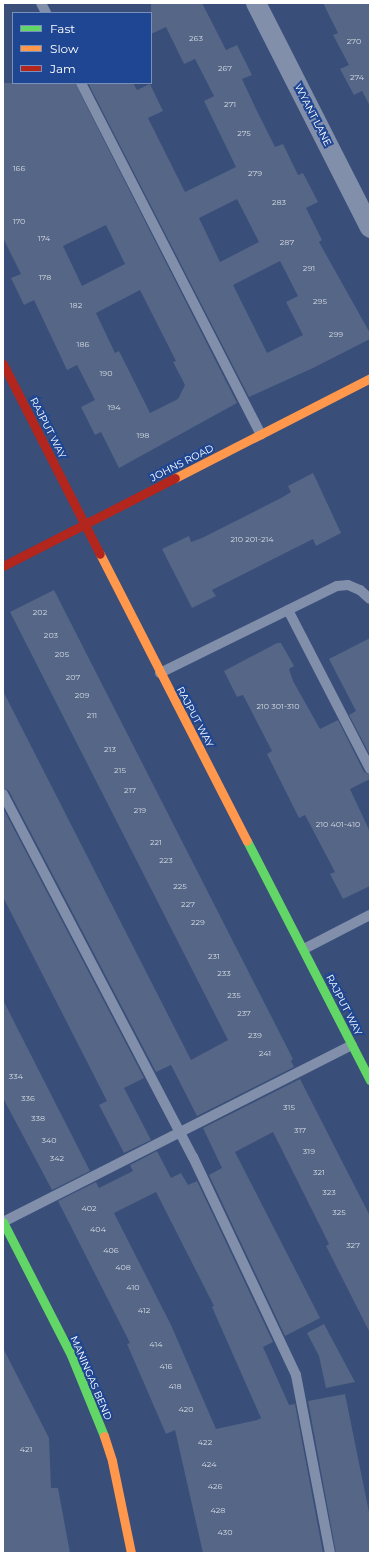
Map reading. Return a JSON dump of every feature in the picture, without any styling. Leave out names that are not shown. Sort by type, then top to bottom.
[{"type":"street","name":"WYANT LANE","points":[[256,3],[370,228]]},
{"type":"street","name":"RAJPUT WAY","points":[[3,364],[160,673],[304,949],[370,1080]]},
{"type":"street","name":"JOHNS ROAD","points":[[3,566],[370,378]]},
{"type":"street","name":"MANINGAS BEND","points":[[3,1222],[71,1355],[95,1409],[112,1461],[131,1553]]},
{"type":"lane","points":[[41,3],[46,12]]},
{"type":"lane","points":[[82,84],[261,435]]},
{"type":"lane","points":[[160,673],[337,586],[348,585],[360,590],[370,599]]},
{"type":"lane","points":[[288,610],[370,769]]},
{"type":"lane","points":[[3,794],[179,1131],[296,1375],[330,1553]]},
{"type":"lane","points":[[304,949],[370,915]]},
{"type":"lane","points":[[3,1222],[179,1131],[352,1045]]},
{"type":"building","points":[[151,3],[202,3],[226,50],[237,45],[252,75],[242,79],[275,147],[283,144],[298,175],[303,173],[318,202],[306,208],[322,240],[319,242],[370,333],[370,339],[313,368],[249,397],[89,84],[134,84],[137,90],[150,84],[163,111],[148,118],[185,192],[236,167],[204,101],[214,96],[195,59],[184,64],[166,27],[152,34]],"holes":[[[237,199],[259,242],[220,262],[199,218]],[[280,261],[298,296],[286,302],[303,335],[267,353],[233,285]]]},
{"type":"building","points":[[323,3],[370,3],[370,106],[362,91],[354,95],[340,69],[349,65],[333,35],[338,33]]},
{"type":"building","points":[[3,83],[76,84],[237,403],[119,468],[101,432],[95,435],[81,407],[95,400],[77,365],[67,370],[34,300],[24,305],[11,278],[21,274],[3,238]],"holes":[[[106,225],[125,264],[82,286],[63,246]],[[140,290],[176,361],[173,362],[185,385],[178,399],[150,413],[119,351],[115,353],[96,313]]]},
{"type":"building","points":[[313,473],[341,533],[316,546],[313,539],[212,590],[216,596],[192,608],[162,549],[189,536],[191,542],[202,538],[281,498],[291,492],[288,486]]},
{"type":"building","points":[[54,590],[293,1059],[291,1061],[294,1067],[197,1116],[171,1065],[156,1072],[9,791],[3,788],[3,691],[191,1060],[228,1040],[10,612]]},
{"type":"building","points":[[370,638],[370,755],[349,715],[356,711],[329,659]]},
{"type":"building","points":[[277,643],[281,643],[294,666],[289,669],[293,681],[320,729],[338,720],[364,772],[370,775],[370,779],[350,789],[370,832],[370,886],[343,899],[330,874],[335,872],[305,815],[299,818],[267,754],[272,751],[243,695],[237,697],[224,671]]},
{"type":"building","points":[[3,808],[144,1078],[124,1088],[151,1140],[124,1153],[99,1105],[107,1101],[3,897]]},
{"type":"building","points":[[3,1000],[90,1171],[52,1190],[3,1098]]},
{"type":"building","points":[[300,1079],[370,1216],[370,1333],[326,1246],[329,1244],[273,1132],[235,1152],[320,1318],[285,1336],[209,1175],[222,1168],[203,1128]]},
{"type":"building","points":[[157,1151],[171,1178],[181,1173],[188,1185],[197,1181],[273,1342],[263,1347],[289,1405],[295,1404],[323,1553],[203,1553],[175,1430],[166,1434],[127,1344],[130,1343],[58,1201],[96,1182],[99,1188],[133,1171],[130,1165]],"holes":[[[156,1192],[214,1306],[212,1307],[261,1418],[216,1429],[171,1325],[114,1213]]]},
{"type":"building","points":[[324,1324],[355,1382],[326,1388],[319,1356],[307,1333]]},
{"type":"building","points":[[3,1348],[49,1438],[51,1488],[58,1488],[70,1553],[3,1553]]},
{"type":"building","points":[[345,1394],[370,1517],[370,1553],[336,1553],[308,1401]]},
{"type":"traffic: fast","points":[[247,841],[370,1080]]},
{"type":"traffic: fast","points":[[3,1222],[71,1355],[104,1436]]},
{"type":"traffic: slow","points":[[175,478],[370,378]]},
{"type":"traffic: slow","points":[[100,554],[247,841]]},
{"type":"traffic: slow","points":[[104,1436],[112,1461],[131,1553]]},
{"type":"traffic: jam","points":[[3,364],[100,554]]},
{"type":"traffic: jam","points":[[3,566],[175,478]]}]
